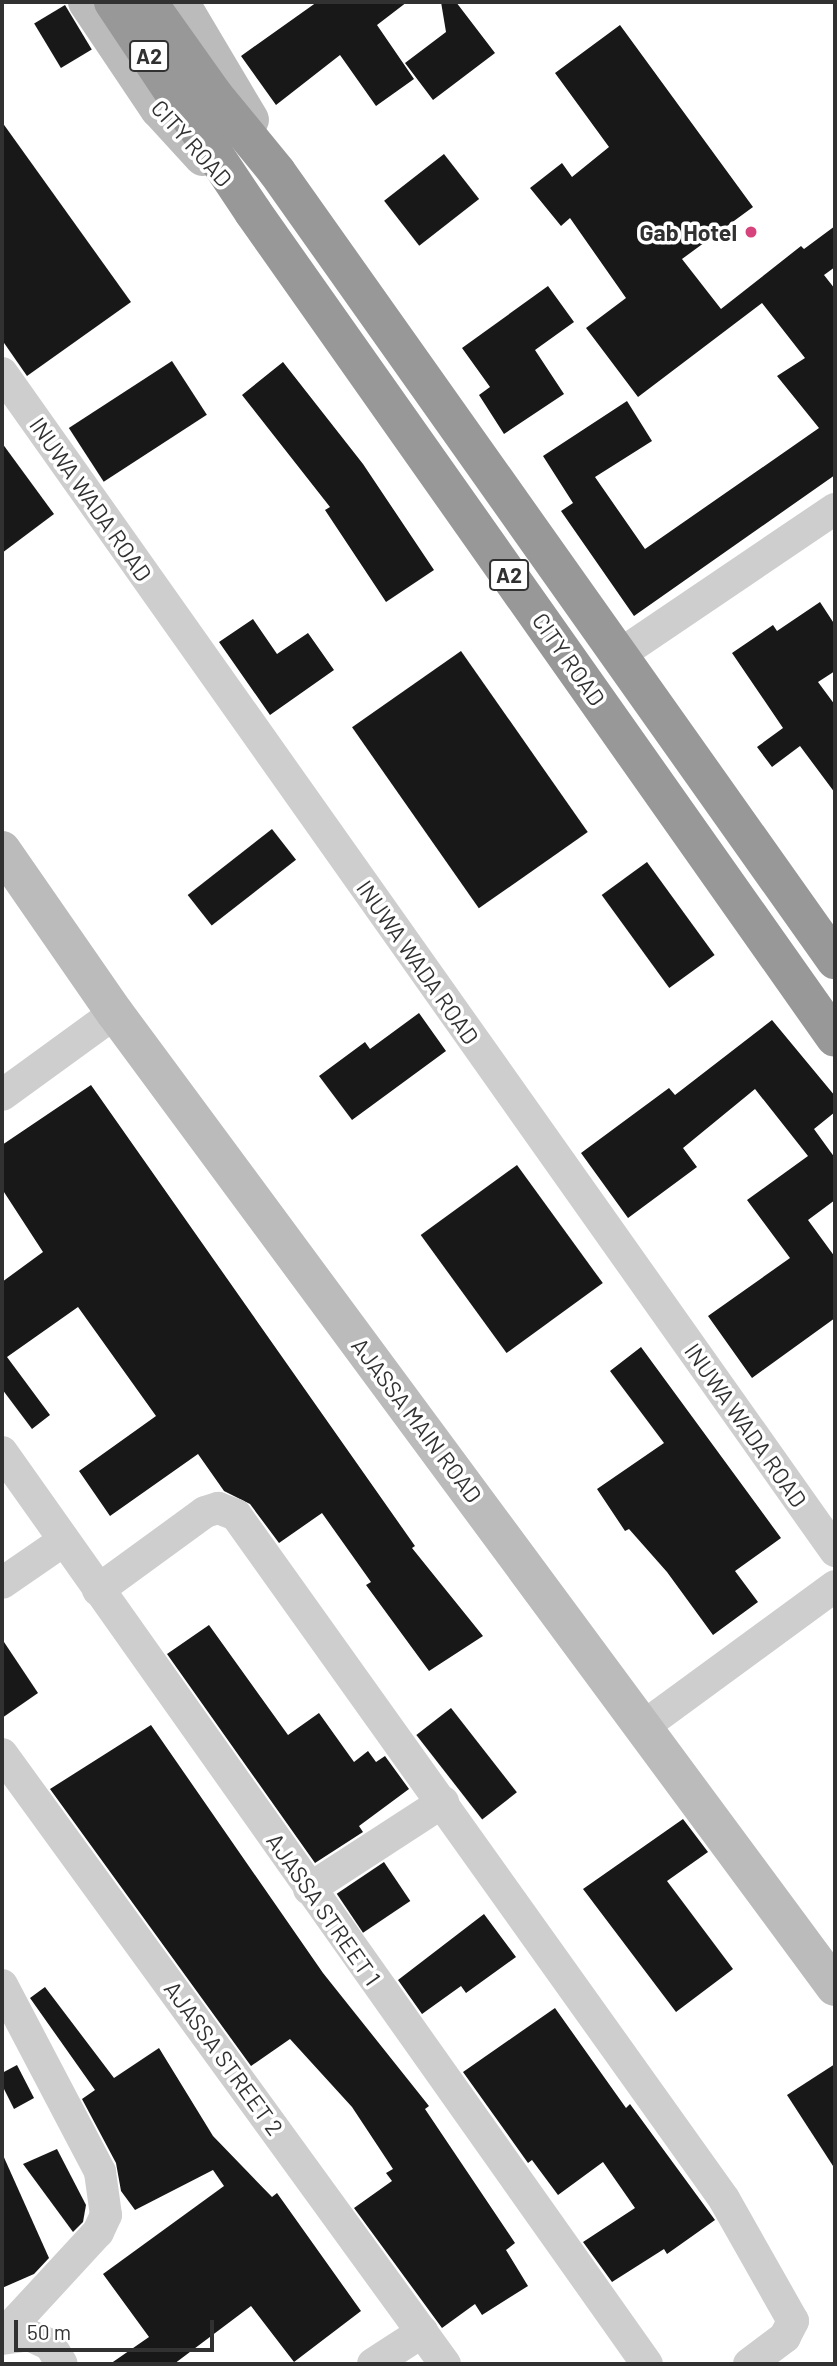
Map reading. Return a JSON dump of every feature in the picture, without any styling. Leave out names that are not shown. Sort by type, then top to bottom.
[{"type":"highway","name":"A2","points":[[113,2],[200,102]]},
{"type":"highway","name":"A2","points":[[148,2],[200,102]]},
{"type":"highway","name":"CITY ROAD","points":[[200,102],[254,212],[835,1038]]},
{"type":"highway","name":"CITY ROAD","points":[[200,102],[277,172],[835,960]]},
{"type":"street","name":"CITY ROAD","points":[[87,2],[159,109],[254,212]]},
{"type":"street","name":"CITY ROAD","points":[[180,2],[277,172]]},
{"type":"street","name":"INUWA WADA ROAD","points":[[2,373],[835,1551]]},
{"type":"street","points":[[619,655],[835,509]]},
{"type":"street","name":"AJASSA MAIN ROAD","points":[[2,850],[115,1013],[835,1987]]},
{"type":"street","points":[[2,1095],[115,1013]]},
{"type":"street","name":"AJASSA STREET 1","points":[[2,1452],[647,2364]]},
{"type":"street","points":[[98,1590],[205,1512],[228,1509],[443,1802],[724,2199],[793,2320],[785,2337],[750,2364]]},
{"type":"street","points":[[2,1583],[63,1541]]},
{"type":"street","points":[[644,1726],[835,1586]]},
{"type":"street","name":"AJASSA STREET 2","points":[[2,1754],[11,1785],[446,2364]]},
{"type":"street","points":[[309,1889],[443,1802]]},
{"type":"street","points":[[2,1985],[100,2172],[106,2193],[106,2215],[98,2232],[2,2337]]},
{"type":"street","points":[[373,2364],[422,2332]]},
{"type":"street","points":[[2,2337],[29,2335],[50,2345],[62,2364]]},
{"type":"building","points":[[317,2],[407,2],[377,25],[414,79],[376,106],[340,55],[276,105],[241,56]]},
{"type":"building","points":[[441,2],[456,2],[495,53],[433,100],[405,63],[446,32]]},
{"type":"building","points":[[65,5],[92,50],[61,68],[34,24]]},
{"type":"building","points":[[620,25],[753,207],[682,259],[721,309],[801,246],[804,249],[835,226],[835,267],[824,275],[835,289],[835,475],[634,616],[561,511],[573,503],[543,456],[627,401],[652,441],[595,477],[645,549],[819,428],[777,376],[805,358],[762,303],[638,397],[586,328],[626,298],[570,218],[561,226],[530,188],[562,163],[572,177],[609,147],[555,73]]},
{"type":"building","points":[[2,122],[131,302],[27,376],[2,340]]},
{"type":"building","points":[[444,154],[479,199],[419,246],[384,201]]},
{"type":"building","points":[[548,286],[574,322],[535,350],[564,394],[504,434],[479,395],[490,387],[462,348]]},
{"type":"building","points":[[172,361],[207,415],[104,482],[69,428]]},
{"type":"building","points":[[283,362],[363,464],[434,570],[386,602],[325,510],[330,507],[242,395]]},
{"type":"building","points":[[2,443],[54,514],[2,553]]},
{"type":"building","points":[[820,602],[835,625],[835,671],[818,682],[835,705],[835,793],[800,746],[772,767],[757,747],[783,728],[732,653],[773,625],[777,631]]},
{"type":"building","points":[[253,619],[277,654],[308,633],[334,670],[270,715],[219,642]]},
{"type":"building","points":[[461,651],[588,832],[479,908],[352,727]]},
{"type":"building","points":[[272,829],[296,860],[212,926],[188,895]]},
{"type":"building","points":[[647,862],[715,955],[669,988],[602,895]]},
{"type":"building","points":[[419,1013],[446,1051],[352,1120],[319,1076],[365,1042],[370,1049]]},
{"type":"building","points":[[772,1020],[835,1096],[835,1112],[814,1129],[835,1158],[835,1200],[808,1220],[835,1257],[835,1318],[752,1378],[708,1316],[790,1258],[747,1200],[808,1156],[755,1089],[683,1148],[697,1167],[628,1218],[581,1153],[669,1088],[675,1095]]},
{"type":"building","points":[[91,1085],[415,1546],[412,1548],[483,1636],[429,1671],[366,1585],[371,1582],[322,1513],[279,1543],[250,1504],[224,1491],[198,1454],[110,1516],[79,1471],[156,1416],[78,1307],[7,1357],[50,1415],[32,1429],[2,1389],[2,1282],[43,1252],[2,1189],[2,1145]]},
{"type":"building","points":[[517,1165],[603,1283],[507,1353],[421,1235]]},
{"type":"building","points":[[641,1347],[781,1538],[735,1571],[758,1602],[713,1635],[667,1572],[629,1529],[625,1531],[597,1489],[664,1443],[610,1371]]},
{"type":"building","points":[[209,1625],[288,1735],[319,1713],[354,1762],[368,1751],[376,1762],[385,1756],[409,1789],[359,1826],[363,1832],[315,1863],[167,1654]]},
{"type":"building","points":[[2,1639],[38,1693],[2,1718]]},
{"type":"building","points":[[451,1708],[517,1792],[482,1819],[416,1735]]},
{"type":"building","points":[[151,1725],[323,1973],[429,2106],[425,2109],[515,2243],[506,2250],[528,2286],[482,2315],[475,2304],[442,2328],[354,2208],[392,2181],[386,2173],[393,2169],[352,2107],[290,2039],[251,2066],[50,1789]]},
{"type":"building","points":[[683,1819],[708,1852],[667,1881],[733,1969],[676,2012],[583,1889]]},
{"type":"building","points":[[384,1862],[410,1901],[363,1933],[337,1894]]},
{"type":"building","points":[[484,1914],[516,1957],[466,1993],[461,1986],[422,2014],[398,1980]]},
{"type":"building","points":[[45,1987],[114,2078],[159,2048],[213,2136],[272,2197],[277,2193],[361,2311],[294,2362],[251,2306],[174,2364],[110,2364],[149,2337],[103,2274],[224,2186],[213,2170],[135,2210],[121,2191],[116,2163],[82,2099],[95,2090],[30,1998]]},
{"type":"building","points":[[555,2008],[626,2108],[630,2104],[715,2220],[667,2254],[664,2249],[612,2282],[583,2242],[635,2208],[603,2162],[558,2195],[532,2160],[528,2163],[463,2072]]},
{"type":"building","points":[[835,2064],[835,2169],[787,2095]]},
{"type":"building","points":[[17,2065],[34,2098],[14,2109],[2,2085],[2,2073]]},
{"type":"building","points":[[57,2149],[86,2205],[83,2222],[73,2232],[23,2164]]},
{"type":"building","points":[[2,2153],[49,2258],[34,2274],[2,2288]]},
{"type":"place","name":"Gab Hotel","points":[[751,232]]}]
